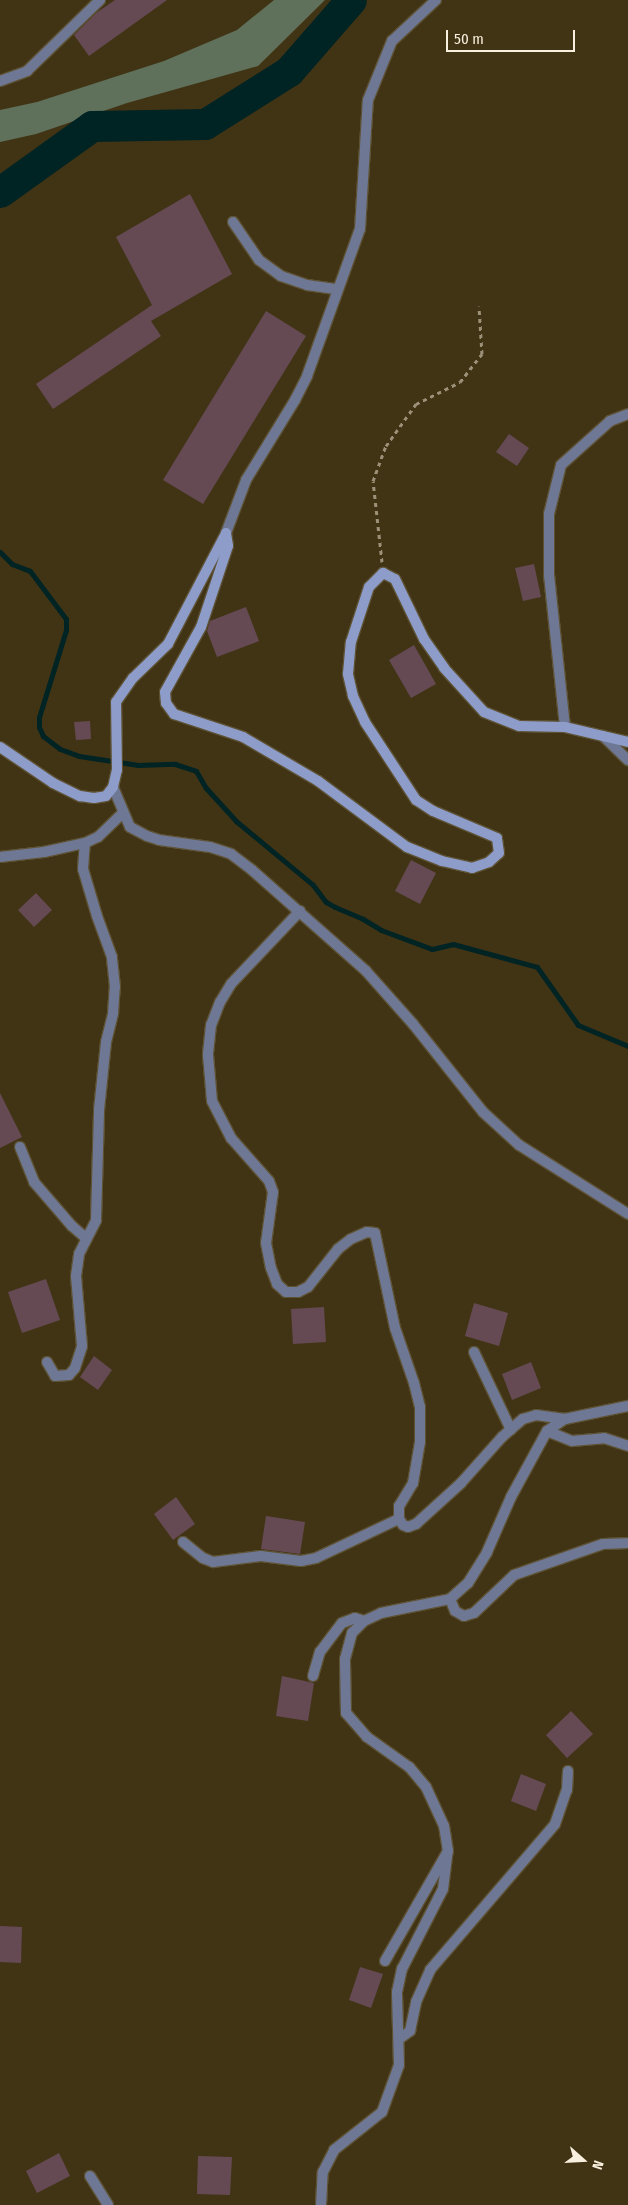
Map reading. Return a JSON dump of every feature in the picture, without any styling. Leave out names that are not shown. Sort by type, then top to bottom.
[{"type":"street","points":[[0,81],[27,71],[100,0]]},
{"type":"street","points":[[0,747],[53,783],[80,796],[94,798],[106,796],[113,787],[118,757],[116,702],[133,678],[168,644],[226,533],[246,480],[295,400],[307,376],[336,289],[360,229],[368,100],[392,41],[436,0]]},
{"type":"street","points":[[233,222],[259,260],[281,276],[307,285],[336,289]]},
{"type":"street","points":[[565,728],[549,576],[549,514],[561,465],[610,421],[628,414]]},
{"type":"street","points":[[226,533],[228,546],[201,627],[166,692],[166,704],[174,714],[243,737],[318,781],[407,847],[442,861],[472,868],[489,862],[499,853],[497,838],[433,812],[416,800],[365,722],[353,696],[348,674],[351,642],[369,587],[383,573],[395,579],[424,639],[444,668],[484,712],[519,726],[565,728],[628,742]]},
{"type":"street","points":[[603,736],[628,760]]},
{"type":"street","points":[[113,787],[130,826],[147,836],[210,847],[231,854],[300,911],[366,971],[414,1024],[483,1112],[519,1145],[628,1214]]},
{"type":"street","points":[[0,857],[44,852],[98,837],[123,813]]},
{"type":"street","points":[[47,1362],[55,1376],[69,1375],[75,1368],[82,1346],[76,1276],[78,1254],[96,1220],[99,1110],[106,1042],[113,1013],[115,987],[112,957],[83,869],[84,842]]},
{"type":"street","points":[[300,911],[231,984],[220,1002],[211,1025],[208,1055],[212,1101],[231,1138],[269,1181],[273,1192],[266,1243],[277,1284],[286,1292],[298,1292],[308,1287],[338,1249],[351,1238],[367,1232],[375,1233],[394,1328],[414,1383],[420,1407],[420,1442],[413,1483],[399,1506],[399,1519],[403,1525],[408,1527],[416,1524],[461,1483],[523,1419],[536,1415],[566,1419],[628,1406]]},
{"type":"street","points":[[20,1147],[34,1182],[72,1226],[86,1238]]},
{"type":"street","points":[[474,1352],[511,1430]]},
{"type":"street","points":[[322,2205],[323,2172],[334,2150],[382,2112],[399,2065],[397,1992],[402,1969],[442,1888],[448,1851],[444,1826],[426,1786],[409,1768],[367,1737],[346,1713],[344,1659],[352,1633],[364,1621],[381,1613],[450,1599],[468,1583],[487,1552],[511,1497],[547,1431],[566,1419]]},
{"type":"street","points":[[547,1431],[572,1441],[604,1438],[628,1446]]},
{"type":"street","points":[[183,1542],[203,1558],[214,1562],[261,1556],[302,1561],[316,1558],[399,1519]]},
{"type":"street","points":[[450,1599],[455,1611],[464,1616],[474,1613],[514,1575],[603,1544],[628,1543]]},
{"type":"street","points":[[313,1676],[320,1652],[342,1623],[355,1618],[364,1621]]},
{"type":"street","points":[[399,2039],[410,2031],[416,2002],[430,1970],[555,1824],[567,1790],[568,1771]]},
{"type":"street","points":[[385,1960],[396,1936],[412,1916],[448,1851]]},
{"type":"street","points":[[90,2176],[108,2205]]},
{"type":"path","points":[[383,573],[373,482],[386,446],[416,404],[460,382],[482,354],[479,306]]},
{"type":"green space","points":[[274,0],[325,0],[258,66],[127,103],[36,134],[0,142],[0,110],[37,102],[164,61],[237,30]]},
{"type":"building","points":[[115,0],[167,0],[89,56],[74,35],[96,13]]},
{"type":"building","points":[[190,194],[232,274],[151,321],[161,336],[53,409],[36,384],[152,305],[116,237]]},
{"type":"building","points":[[266,311],[306,336],[203,504],[163,480]]},
{"type":"building","points":[[509,434],[529,448],[517,466],[496,452]]},
{"type":"building","points":[[534,564],[541,597],[523,601],[515,568]]},
{"type":"building","points":[[246,607],[259,641],[217,657],[207,631],[210,621]]},
{"type":"building","points":[[414,645],[436,684],[411,698],[389,660]]},
{"type":"building","points":[[90,721],[91,739],[76,740],[74,722]]},
{"type":"building","points":[[411,860],[436,873],[420,904],[395,891]]},
{"type":"building","points":[[36,893],[52,910],[34,927],[18,910]]},
{"type":"building","points":[[0,1093],[22,1137],[0,1148]]},
{"type":"building","points":[[46,1279],[60,1320],[22,1333],[8,1292]]},
{"type":"building","points":[[474,1303],[508,1313],[499,1346],[465,1336]]},
{"type":"building","points":[[324,1307],[326,1342],[293,1344],[291,1309]]},
{"type":"building","points":[[94,1356],[112,1370],[98,1390],[80,1377]]},
{"type":"building","points":[[531,1362],[541,1388],[512,1400],[502,1374]]},
{"type":"building","points":[[176,1497],[195,1524],[173,1540],[154,1514]]},
{"type":"building","points":[[266,1516],[305,1522],[300,1554],[261,1549]]},
{"type":"building","points":[[282,1676],[314,1683],[308,1721],[276,1716]]},
{"type":"building","points":[[571,1711],[593,1734],[567,1758],[546,1735]]},
{"type":"building","points":[[521,1774],[546,1784],[536,1811],[511,1801]]},
{"type":"building","points":[[0,1926],[22,1927],[21,1963],[0,1962]]},
{"type":"building","points":[[360,1967],[383,1974],[371,2008],[349,2000]]},
{"type":"building","points":[[59,2153],[70,2176],[37,2193],[26,2171]]},
{"type":"building","points":[[198,2156],[232,2157],[230,2195],[197,2194]]},
{"type":"waterway","points":[[0,192],[92,126],[205,124],[289,71],[351,0]]},
{"type":"waterway","points":[[0,552],[12,564],[30,571],[66,619],[66,630],[39,717],[39,727],[43,736],[60,749],[79,756],[138,765],[175,764],[196,771],[206,788],[236,821],[313,885],[326,902],[363,919],[381,930],[432,949],[453,944],[537,967],[578,1025],[628,1046]]}]
